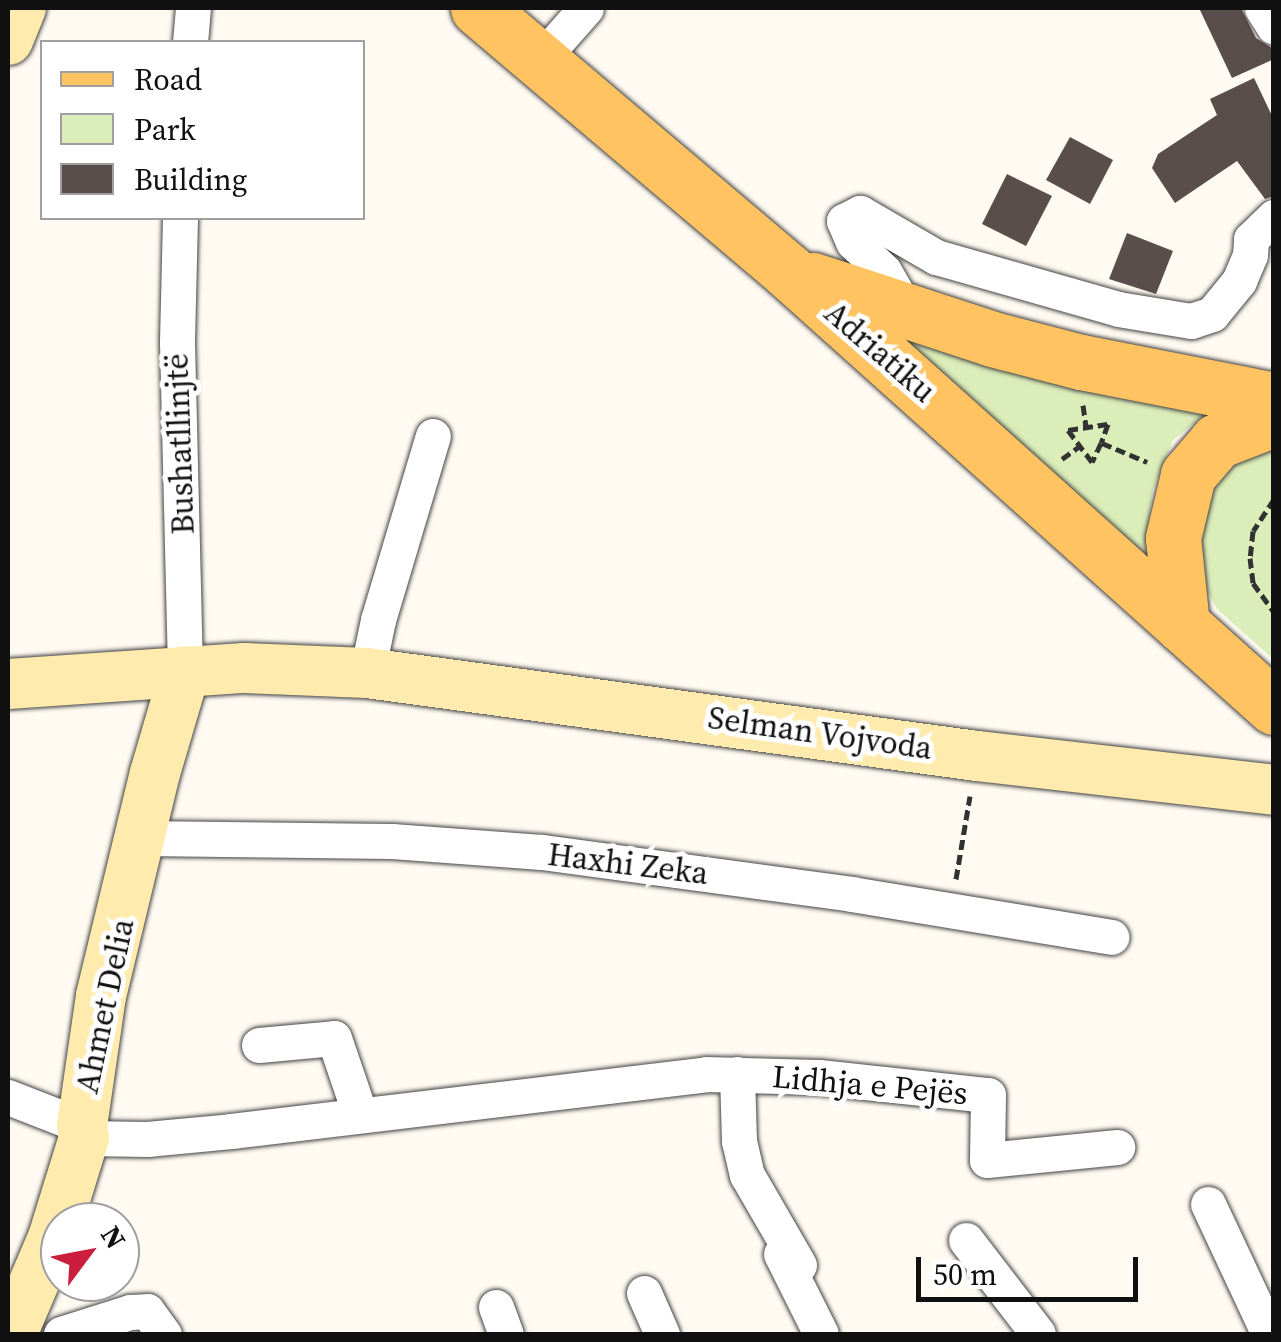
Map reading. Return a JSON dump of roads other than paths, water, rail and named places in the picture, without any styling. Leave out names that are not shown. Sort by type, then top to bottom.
[{"type":"main road","points":[[8,40],[21,8]]},
{"type":"main road","name":"Adriatiku","points":[[478,8],[788,272],[1274,707]]},
{"type":"main road","points":[[788,272],[908,312],[1081,362],[1274,400]]},
{"type":"main road","points":[[1182,626],[1173,551],[1174,522],[1188,475],[1216,441],[1274,419]]},
{"type":"main road","name":"Selman Vojvoda","points":[[8,684],[281,668],[368,673],[977,756],[1257,788]]},
{"type":"main road","name":"Ahmet Delia","points":[[16,1304],[53,1238],[83,1132],[101,996],[185,671]]},
{"type":"street","points":[[190,40],[193,8]]},
{"type":"street","points":[[541,59],[586,8]]},
{"type":"street","points":[[1262,8],[1274,27]]},
{"type":"street","points":[[908,312],[884,271],[852,242],[844,220],[860,213],[936,257],[1118,310],[1191,320],[1212,314],[1239,281],[1246,268],[1251,239],[1274,218]]},
{"type":"street","name":"Bushatllinjtë","points":[[180,220],[177,342],[185,671]]},
{"type":"street","points":[[368,673],[378,620],[433,436]]},
{"type":"street","name":"Haxhi Zeka","points":[[140,838],[392,842],[542,852],[1111,937]]},
{"type":"street","points":[[259,1045],[334,1038],[360,1114]]},
{"type":"street","name":"Lidhja e Pejës","points":[[8,1098],[83,1132],[147,1139],[589,1086],[737,1074],[818,1077],[988,1095],[987,1160],[1117,1147]]},
{"type":"street","name":"Lidhja e Pejës","points":[[737,1074],[739,1141],[746,1176],[790,1260],[822,1334]]},
{"type":"street","points":[[1208,1204],[1270,1334]]},
{"type":"street","points":[[966,1240],[1038,1334]]},
{"type":"street","points":[[644,1293],[662,1334]]},
{"type":"street","points":[[61,1334],[130,1312],[148,1311],[164,1334]]}]
